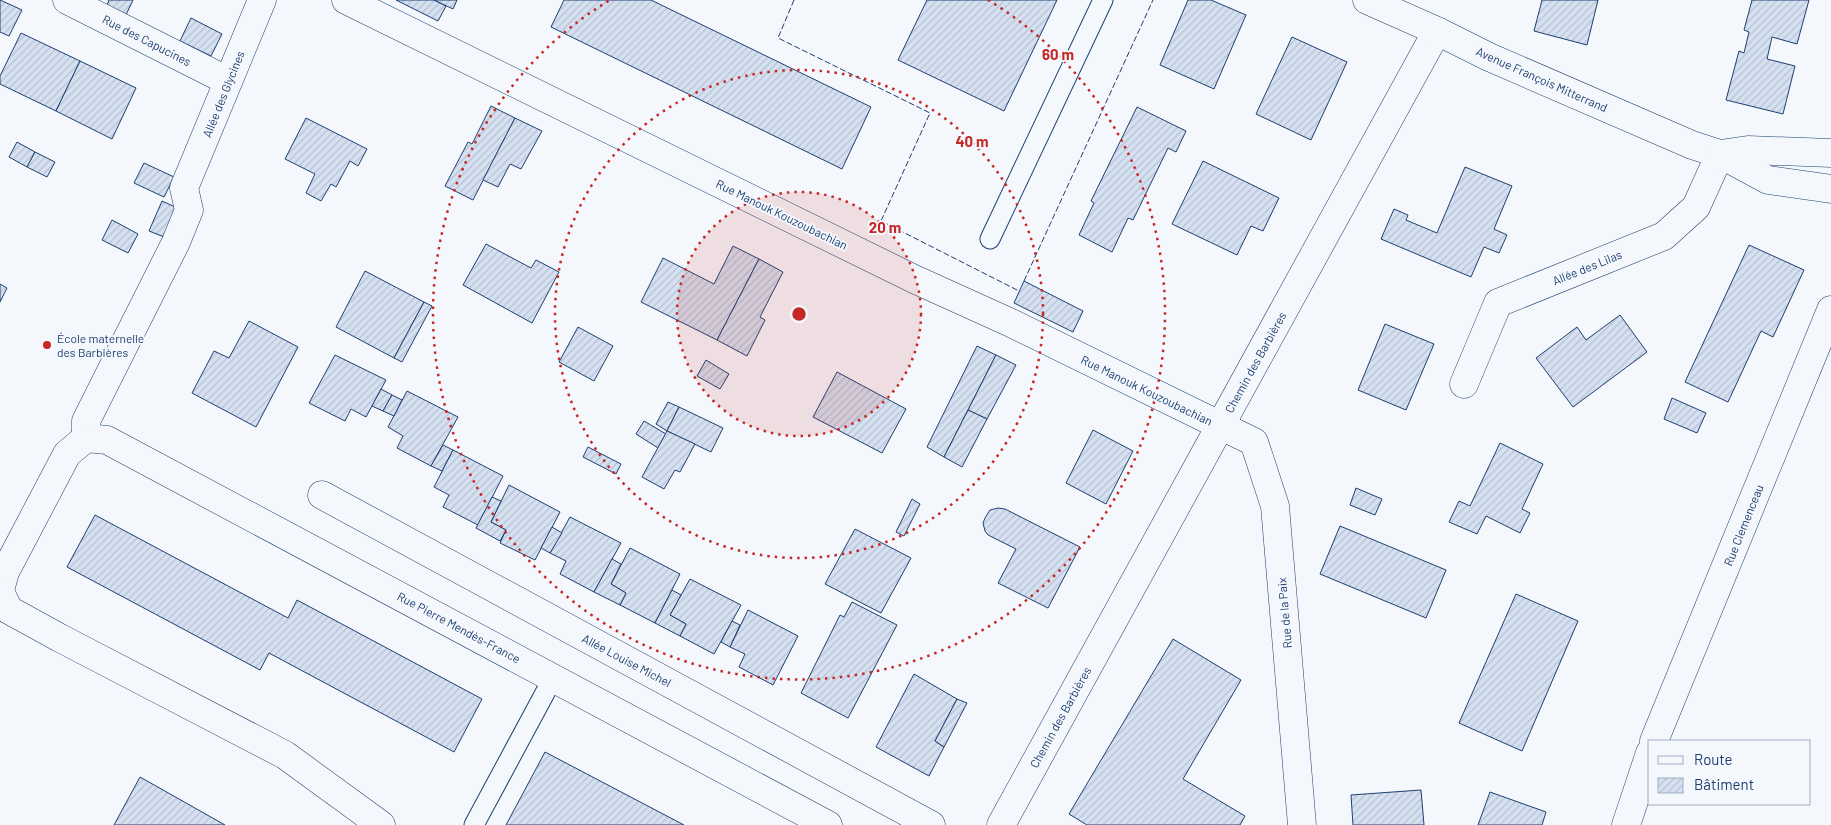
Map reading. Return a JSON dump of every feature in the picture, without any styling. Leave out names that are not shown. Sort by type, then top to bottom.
[{"type":"street","name":"Rue des Capucines","points":[[67,0],[228,80]]},
{"type":"street","name":"Allée des Glycines","points":[[86,438],[86,421],[172,250],[186,218],[189,210],[184,188],[262,0]]},
{"type":"street","name":"Rue Manouk Kouzoubachian","points":[[346,0],[914,279],[1009,322],[1220,425]]},
{"type":"street","name":"Avenue François Mitterrand","points":[[1367,0],[1498,61],[1692,145],[1720,154],[1768,180],[1831,189]]},
{"type":"street","name":"Chemin des Barbières","points":[[1001,825],[1437,31]]},
{"type":"street","name":"Avenue François Mitterrand","points":[[1720,154],[1748,150],[1831,153]]},
{"type":"street","name":"Allée des Lilas","points":[[1464,384],[1498,303],[1664,236],[1696,207],[1720,154]]},
{"type":"street","name":"Rue Clemenceau","points":[[1654,740],[1831,310]]},
{"type":"street","name":"Rue de la Paix","points":[[1220,425],[1254,442],[1275,506],[1302,825]]},
{"type":"street","points":[[86,438],[67,454],[5,572],[0,591],[9,610],[285,755],[381,825]]},
{"type":"street","name":"Rue Pierre Mendès-France","points":[[86,438],[108,440],[828,825]]},
{"type":"street","name":"Allée Louise Michel","points":[[322,495],[931,825]]},
{"type":"street","points":[[1626,825],[1648,759]]},
{"type":"lane","points":[[990,239],[1103,0]]},
{"type":"lane","points":[[474,825],[552,678]]},
{"type":"building","points":[[0,0],[22,10],[9,36],[0,32]]},
{"type":"building","points":[[109,0],[133,0],[125,17],[106,8]]},
{"type":"building","points":[[396,0],[434,0],[446,6],[438,21]]},
{"type":"building","points":[[434,0],[457,0],[453,9]]},
{"type":"building","points":[[564,0],[651,0],[871,107],[842,169],[551,27]]},
{"type":"building","points":[[927,0],[1057,0],[1004,111],[898,60]]},
{"type":"building","points":[[1188,0],[1211,0],[1246,15],[1214,89],[1160,65]]},
{"type":"building","points":[[1542,0],[1598,0],[1587,45],[1534,31]]},
{"type":"building","points":[[1752,0],[1809,0],[1797,44],[1772,37],[1767,59],[1795,66],[1783,114],[1726,100],[1739,51],[1744,53],[1749,32],[1744,30]]},
{"type":"building","points":[[191,18],[222,34],[211,56],[180,41]]},
{"type":"building","points":[[21,33],[80,61],[56,111],[0,84],[0,76]]},
{"type":"building","points":[[1292,37],[1347,62],[1311,140],[1256,114]]},
{"type":"building","points":[[80,61],[136,88],[112,139],[56,111]]},
{"type":"building","points":[[491,106],[515,118],[473,200],[445,186],[468,142],[472,144]]},
{"type":"building","points":[[1137,107],[1186,131],[1176,152],[1168,148],[1133,220],[1128,218],[1112,252],[1079,235],[1094,203],[1091,201]]},
{"type":"building","points":[[306,118],[367,149],[358,166],[350,161],[336,187],[331,184],[321,201],[306,193],[315,174],[285,159]]},
{"type":"building","points":[[515,118],[542,131],[521,169],[510,164],[498,187],[483,180]]},
{"type":"building","points":[[17,142],[35,152],[27,167],[9,157]]},
{"type":"building","points":[[35,152],[55,162],[47,177],[27,167]]},
{"type":"building","points":[[1203,161],[1279,198],[1263,231],[1251,226],[1237,255],[1172,224]]},
{"type":"building","points":[[144,163],[174,177],[164,197],[134,183]]},
{"type":"building","points":[[1465,167],[1512,186],[1494,229],[1507,235],[1499,253],[1484,247],[1471,277],[1381,239],[1394,209],[1408,215],[1406,220],[1437,233]]},
{"type":"building","points":[[162,201],[184,211],[172,240],[149,231]]},
{"type":"building","points":[[112,220],[138,234],[128,253],[102,240]]},
{"type":"building","points":[[486,244],[531,268],[536,260],[559,272],[532,323],[463,285]]},
{"type":"building","points":[[1749,245],[1804,270],[1773,337],[1761,331],[1728,402],[1685,382]]},
{"type":"building","points":[[733,246],[759,259],[717,340],[641,302],[663,258],[714,284]]},
{"type":"building","points":[[759,259],[783,272],[760,317],[765,320],[747,356],[717,340]]},
{"type":"building","points":[[365,271],[424,302],[394,358],[336,327]]},
{"type":"building","points":[[1024,281],[1083,311],[1073,332],[1014,303]]},
{"type":"building","points":[[0,284],[7,288],[0,302]]},
{"type":"building","points":[[424,302],[432,306],[402,362],[394,358]]},
{"type":"building","points":[[1620,315],[1647,352],[1573,407],[1536,358],[1577,327],[1586,340]]},
{"type":"building","points":[[249,321],[298,347],[256,427],[192,393],[214,351],[229,358]]},
{"type":"building","points":[[1385,324],[1434,344],[1406,410],[1358,390]]},
{"type":"building","points":[[578,327],[613,346],[594,381],[559,362]]},
{"type":"building","points":[[977,346],[996,355],[944,457],[927,447]]},
{"type":"building","points":[[335,355],[386,380],[366,417],[351,409],[345,421],[309,403]]},
{"type":"building","points":[[996,355],[1016,365],[987,419],[968,410]]},
{"type":"building","points":[[706,360],[729,374],[720,389],[697,376]]},
{"type":"building","points":[[837,372],[906,409],[882,453],[813,417]]},
{"type":"building","points":[[381,389],[392,395],[383,411],[372,406]]},
{"type":"building","points":[[407,391],[458,417],[431,466],[397,448],[403,436],[388,427]]},
{"type":"building","points":[[392,395],[402,400],[394,416],[383,411]]},
{"type":"building","points":[[1672,398],[1706,413],[1697,433],[1664,419]]},
{"type":"building","points":[[668,402],[679,407],[667,431],[656,424]]},
{"type":"building","points":[[679,407],[723,428],[711,452],[667,431]]},
{"type":"building","points":[[968,410],[987,419],[962,467],[944,457]]},
{"type":"building","points":[[644,421],[666,434],[658,448],[636,434]]},
{"type":"building","points":[[1093,430],[1133,451],[1106,504],[1066,483]]},
{"type":"building","points":[[667,431],[695,444],[680,472],[675,470],[664,489],[642,477]]},
{"type":"building","points":[[1500,443],[1543,464],[1522,509],[1530,513],[1520,533],[1486,516],[1477,534],[1449,522],[1459,501],[1470,506]]},
{"type":"building","points":[[443,445],[453,450],[442,471],[431,466]]},
{"type":"building","points":[[588,447],[621,464],[616,474],[583,457]]},
{"type":"building","points":[[453,450],[503,476],[478,525],[443,507],[449,495],[434,487]]},
{"type":"building","points":[[509,485],[560,512],[535,560],[500,543],[506,530],[491,522]]},
{"type":"building","points":[[1356,488],[1382,499],[1375,515],[1350,505]]},
{"type":"building","points":[[492,497],[501,501],[491,522],[506,530],[500,541],[476,528]]},
{"type":"building","points":[[912,499],[920,504],[904,536],[896,532]]},
{"type":"building","points":[[1005,509],[1080,547],[1048,608],[998,583],[1016,549],[988,535],[985,531],[983,523],[985,518],[990,510]]},
{"type":"building","points":[[95,515],[288,618],[297,600],[482,699],[454,752],[269,653],[260,670],[67,567]]},
{"type":"building","points":[[570,517],[621,543],[594,592],[560,574],[566,561],[550,553]]},
{"type":"building","points":[[1340,526],[1446,570],[1426,618],[1320,574]]},
{"type":"building","points":[[552,527],[562,533],[550,553],[541,548]]},
{"type":"building","points":[[855,529],[911,558],[881,613],[825,584]]},
{"type":"building","points":[[630,548],[680,574],[655,623],[620,605],[626,593],[611,584]]},
{"type":"building","points":[[612,559],[621,564],[611,584],[626,593],[620,605],[594,592]]},
{"type":"building","points":[[690,579],[741,605],[714,654],[680,636],[686,624],[670,615]]},
{"type":"building","points":[[672,590],[681,595],[670,615],[686,624],[680,636],[655,623]]},
{"type":"building","points":[[1516,594],[1578,621],[1522,751],[1459,723]]},
{"type":"building","points":[[852,602],[897,625],[848,718],[801,693],[840,615],[844,617]]},
{"type":"building","points":[[748,610],[798,636],[773,685],[739,667],[745,654],[730,647]]},
{"type":"building","points":[[732,621],[740,625],[730,647],[721,642]]},
{"type":"building","points":[[1173,639],[1241,680],[1183,779],[1245,816],[1240,825],[1087,825],[1069,814]]},
{"type":"building","points":[[914,674],[957,699],[935,741],[944,747],[929,776],[876,747]]},
{"type":"building","points":[[957,699],[967,703],[944,747],[935,741]]},
{"type":"building","points":[[545,752],[684,825],[506,825]]},
{"type":"building","points":[[140,777],[225,825],[114,825]]},
{"type":"building","points":[[1421,790],[1424,825],[1353,825],[1351,795]]},
{"type":"building","points":[[1490,792],[1546,812],[1542,825],[1478,825]]},
{"type":"fence","points":[[794,0],[778,38],[930,113],[881,221],[1019,291]]},
{"type":"fence","points":[[1024,281],[1153,0]]},
{"type":"place","name":"École maternelle des Barbières","points":[[47,345]]}]
